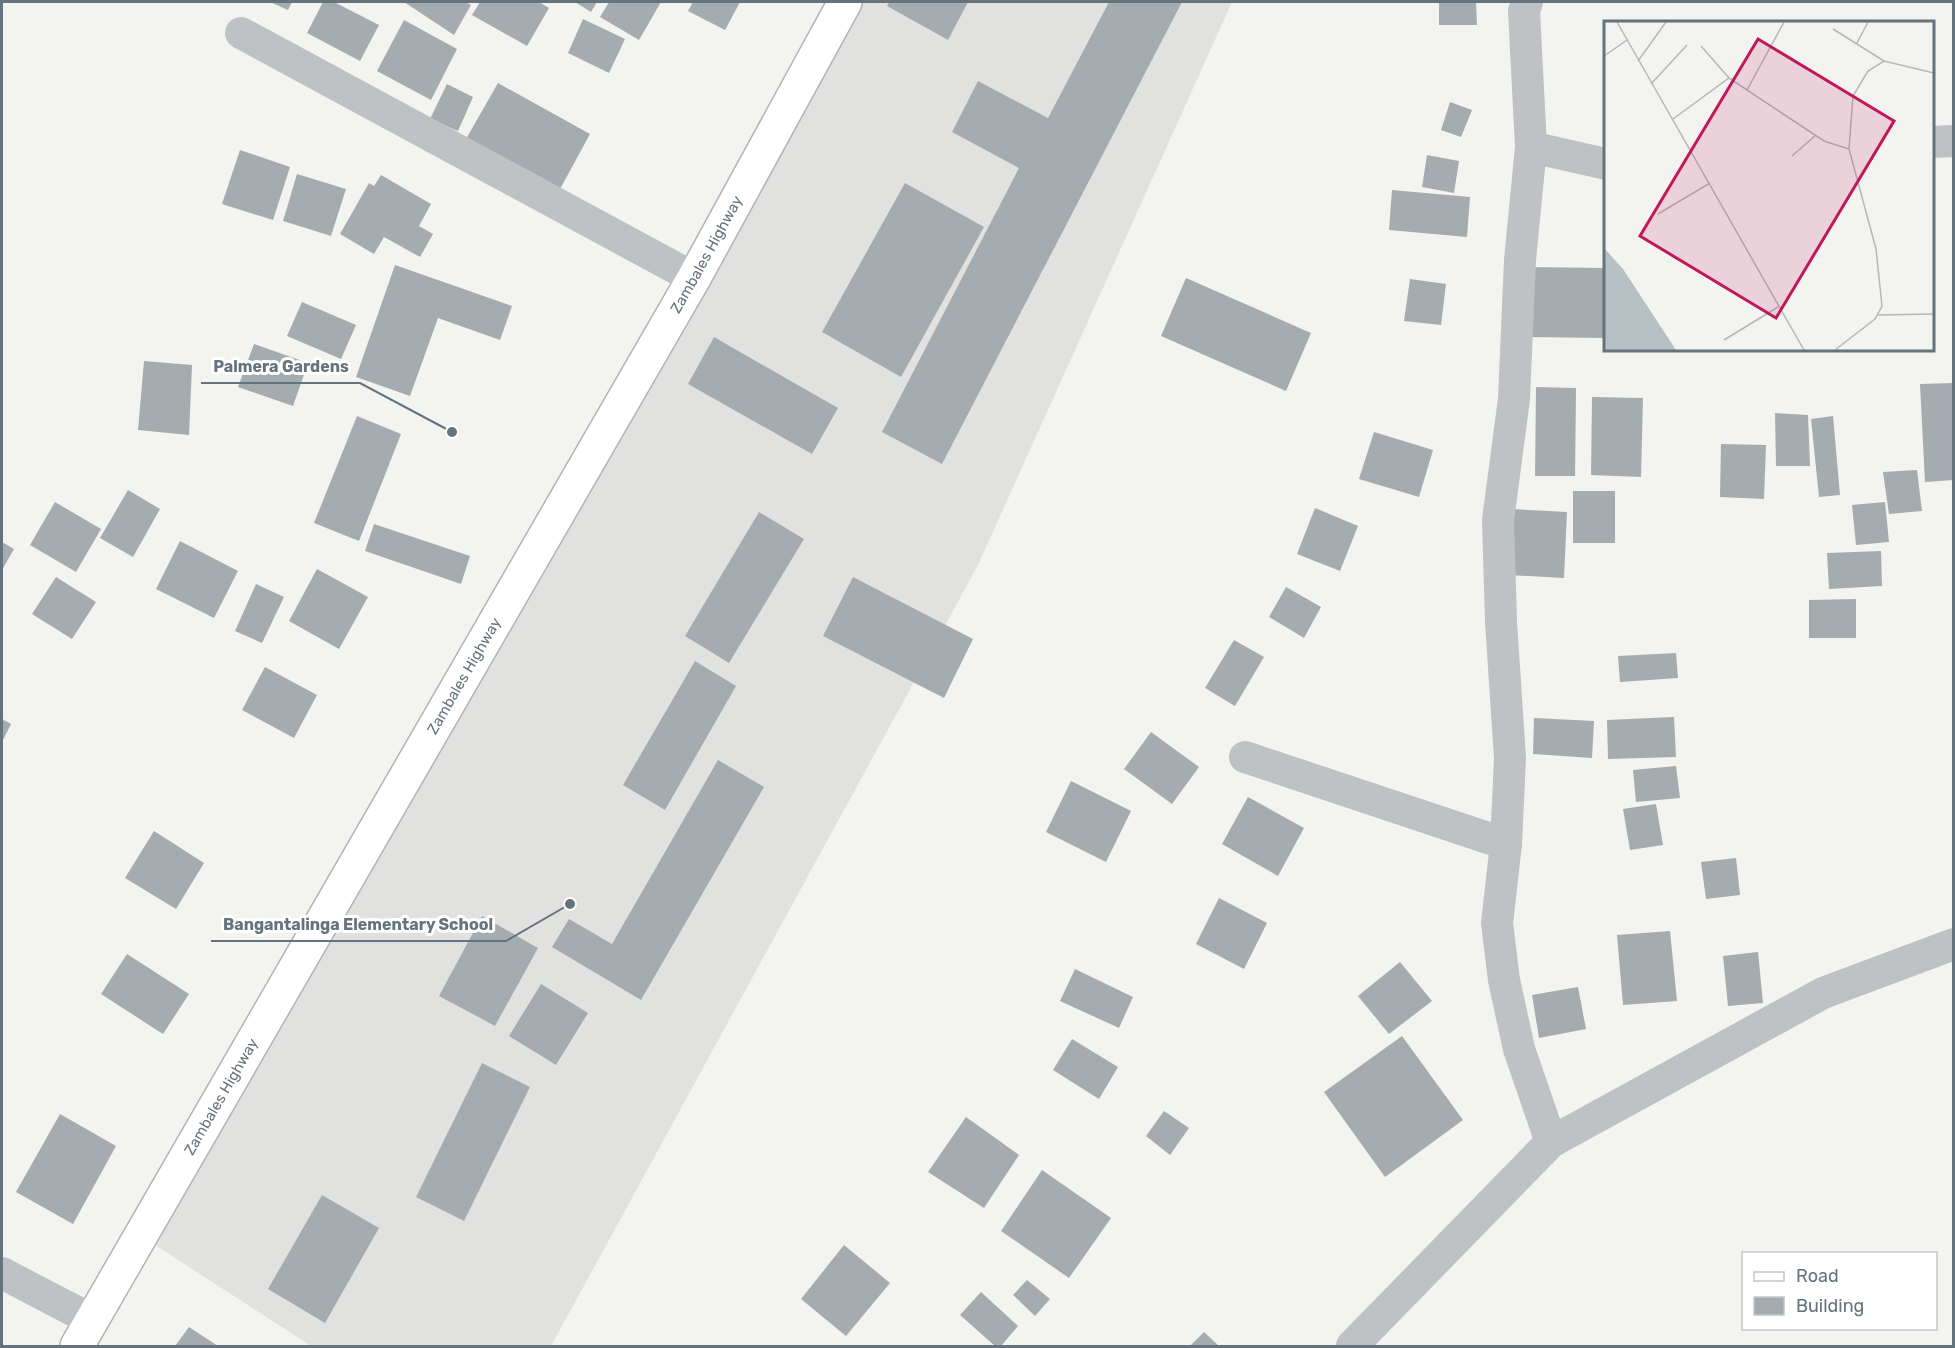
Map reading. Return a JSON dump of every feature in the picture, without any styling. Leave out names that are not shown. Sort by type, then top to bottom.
[{"type":"main road","name":"Zambales Highway","points":[[84,1333],[694,278],[845,2]]},
{"type":"street","points":[[1527,2],[1524,11],[1532,147],[1520,260],[1514,399],[1498,520],[1501,622],[1510,758],[1506,844],[1497,923],[1504,980],[1519,1049],[1551,1142]]},
{"type":"street","points":[[241,33],[694,278]]},
{"type":"street","points":[[1934,142],[1953,141]]},
{"type":"street","points":[[1532,147],[1604,164]]},
{"type":"street","points":[[1245,757],[1506,844]]},
{"type":"street","points":[[1352,1347],[1551,1142],[1823,993],[1953,944]]},
{"type":"street","points":[[2,1274],[84,1333]]},
{"type":"shaded area","points":[[858,2],[1232,2],[978,565],[551,1346],[311,1346],[152,1243]]},
{"type":"building","points":[[270,2],[292,2],[288,10]]},
{"type":"building","points":[[323,2],[334,2],[379,25],[360,61],[307,33]]},
{"type":"building","points":[[404,2],[466,2],[471,5],[454,35]]},
{"type":"building","points":[[480,2],[539,2],[549,8],[527,46],[472,15]]},
{"type":"building","points":[[575,2],[597,2],[591,12]]},
{"type":"building","points":[[609,2],[661,2],[639,40],[600,17]]},
{"type":"building","points":[[693,2],[740,2],[725,30],[688,11]]},
{"type":"building","points":[[889,2],[968,2],[948,40],[887,6]]},
{"type":"building","points":[[1109,2],[1182,2],[942,464],[882,432],[1019,168],[952,132],[978,81],[1048,118]]},
{"type":"building","points":[[1439,2],[1476,2],[1477,25],[1439,25]]},
{"type":"building","points":[[583,19],[625,39],[609,73],[568,53]]},
{"type":"building","points":[[404,20],[457,49],[431,100],[377,71]]},
{"type":"building","points":[[498,83],[590,134],[559,191],[466,139]]},
{"type":"building","points":[[447,84],[473,97],[458,131],[430,119]]},
{"type":"building","points":[[1450,102],[1472,110],[1461,137],[1441,130]]},
{"type":"building","points":[[240,150],[290,167],[273,220],[222,204]]},
{"type":"building","points":[[1427,155],[1459,161],[1454,193],[1422,187]]},
{"type":"building","points":[[297,174],[346,189],[331,236],[283,221]]},
{"type":"building","points":[[381,175],[431,204],[419,226],[433,234],[420,257],[384,237],[374,254],[340,234],[369,183],[374,186]]},
{"type":"building","points":[[905,183],[984,227],[901,377],[822,332]]},
{"type":"building","points":[[1392,190],[1470,197],[1467,237],[1389,230]]},
{"type":"building","points":[[395,265],[512,306],[500,340],[438,318],[410,396],[356,377]]},
{"type":"building","points":[[1527,267],[1604,268],[1604,338],[1527,337]]},
{"type":"building","points":[[1186,278],[1311,333],[1286,391],[1161,336]]},
{"type":"building","points":[[1410,279],[1446,284],[1441,325],[1404,321]]},
{"type":"building","points":[[302,302],[356,325],[341,359],[287,336]]},
{"type":"building","points":[[714,337],[838,408],[812,454],[688,384]]},
{"type":"building","points":[[254,344],[308,363],[293,406],[238,387]]},
{"type":"building","points":[[144,361],[192,365],[189,435],[138,430]]},
{"type":"building","points":[[1954,383],[1954,480],[1925,482],[1920,384]]},
{"type":"building","points":[[1536,387],[1576,388],[1575,476],[1535,476]]},
{"type":"building","points":[[1592,397],[1643,398],[1641,477],[1591,475]]},
{"type":"building","points":[[1775,413],[1808,415],[1810,466],[1776,466]]},
{"type":"building","points":[[357,416],[401,434],[359,541],[314,523]]},
{"type":"building","points":[[1833,416],[1840,495],[1819,497],[1811,419]]},
{"type":"building","points":[[1374,432],[1433,450],[1419,497],[1359,479]]},
{"type":"building","points":[[1721,444],[1766,445],[1764,499],[1720,497]]},
{"type":"building","points":[[1917,470],[1922,511],[1889,514],[1883,472]]},
{"type":"building","points":[[128,490],[160,509],[133,557],[100,538]]},
{"type":"building","points":[[1573,491],[1615,491],[1615,543],[1573,543]]},
{"type":"building","points":[[55,502],[101,529],[76,572],[30,545]]},
{"type":"building","points":[[1885,502],[1889,542],[1856,545],[1852,505]]},
{"type":"building","points":[[1315,508],[1358,526],[1340,571],[1297,554]]},
{"type":"building","points":[[1511,509],[1567,512],[1564,578],[1508,575]]},
{"type":"building","points":[[759,512],[804,539],[729,663],[685,636]]},
{"type":"building","points":[[374,524],[470,556],[461,584],[365,551]]},
{"type":"building","points":[[180,541],[238,571],[214,618],[156,589]]},
{"type":"building","points":[[2,542],[14,549],[2,570]]},
{"type":"building","points":[[1881,551],[1882,586],[1829,589],[1827,553]]},
{"type":"building","points":[[317,569],[368,597],[339,649],[289,621]]},
{"type":"building","points":[[56,577],[96,602],[72,639],[32,614]]},
{"type":"building","points":[[853,577],[973,639],[944,698],[823,636]]},
{"type":"building","points":[[256,584],[284,597],[262,643],[235,631]]},
{"type":"building","points":[[1286,587],[1321,607],[1304,638],[1269,617]]},
{"type":"building","points":[[1856,599],[1856,638],[1809,638],[1809,600]]},
{"type":"building","points":[[1234,640],[1264,657],[1235,706],[1205,688]]},
{"type":"building","points":[[1676,653],[1678,678],[1620,682],[1618,656]]},
{"type":"building","points":[[695,661],[736,686],[665,810],[623,785]]},
{"type":"building","points":[[265,667],[317,695],[294,738],[242,710]]},
{"type":"building","points":[[1674,717],[1676,757],[1608,759],[1607,720]]},
{"type":"building","points":[[1534,718],[1594,721],[1592,758],[1533,754]]},
{"type":"building","points":[[2,719],[11,724],[2,742]]},
{"type":"building","points":[[1151,732],[1199,767],[1172,804],[1124,769]]},
{"type":"building","points":[[718,760],[764,787],[641,1000],[552,947],[569,919],[612,944]]},
{"type":"building","points":[[1676,766],[1680,798],[1636,802],[1633,770]]},
{"type":"building","points":[[1071,781],[1131,811],[1106,862],[1046,832]]},
{"type":"building","points":[[1248,797],[1304,828],[1278,876],[1222,844]]},
{"type":"building","points":[[1656,804],[1663,845],[1630,850],[1623,809]]},
{"type":"building","points":[[154,831],[204,863],[176,909],[125,878]]},
{"type":"building","points":[[1736,858],[1740,895],[1706,899],[1701,862]]},
{"type":"building","points":[[1219,898],[1267,923],[1244,969],[1196,944]]},
{"type":"building","points":[[482,916],[538,948],[495,1026],[439,996]]},
{"type":"building","points":[[1670,931],[1677,1001],[1623,1005],[1617,935]]},
{"type":"building","points":[[1758,952],[1763,1003],[1728,1006],[1723,956]]},
{"type":"building","points":[[127,954],[189,994],[163,1034],[101,994]]},
{"type":"building","points":[[1400,962],[1432,1001],[1389,1034],[1358,996]]},
{"type":"building","points":[[1075,969],[1133,997],[1119,1028],[1060,1001]]},
{"type":"building","points":[[541,984],[588,1013],[556,1065],[509,1036]]},
{"type":"building","points":[[1578,987],[1586,1029],[1539,1038],[1532,995]]},
{"type":"building","points":[[1402,1036],[1463,1120],[1385,1177],[1324,1092]]},
{"type":"building","points":[[1072,1039],[1118,1067],[1099,1099],[1053,1070]]},
{"type":"building","points":[[482,1063],[530,1087],[464,1221],[416,1197]]},
{"type":"building","points":[[1164,1111],[1189,1128],[1170,1155],[1146,1136]]},
{"type":"building","points":[[60,1114],[116,1146],[73,1224],[16,1192]]},
{"type":"building","points":[[966,1117],[1019,1155],[984,1208],[928,1172]]},
{"type":"building","points":[[1042,1170],[1111,1218],[1069,1278],[1001,1231]]},
{"type":"building","points":[[322,1195],[379,1228],[325,1323],[268,1289]]},
{"type":"building","points":[[844,1245],[890,1283],[846,1336],[801,1299]]},
{"type":"building","points":[[1027,1280],[1050,1299],[1035,1316],[1013,1295]]},
{"type":"building","points":[[981,1292],[1018,1326],[1001,1346],[995,1346],[960,1315]]},
{"type":"building","points":[[189,1327],[218,1346],[175,1346]]},
{"type":"building","points":[[1204,1332],[1219,1346],[1190,1346]]},
{"type":"place","name":"Palmera Gardens","points":[[452,432]]},
{"type":"place","name":"Bangantalinga Elementary School","points":[[570,904]]}]
